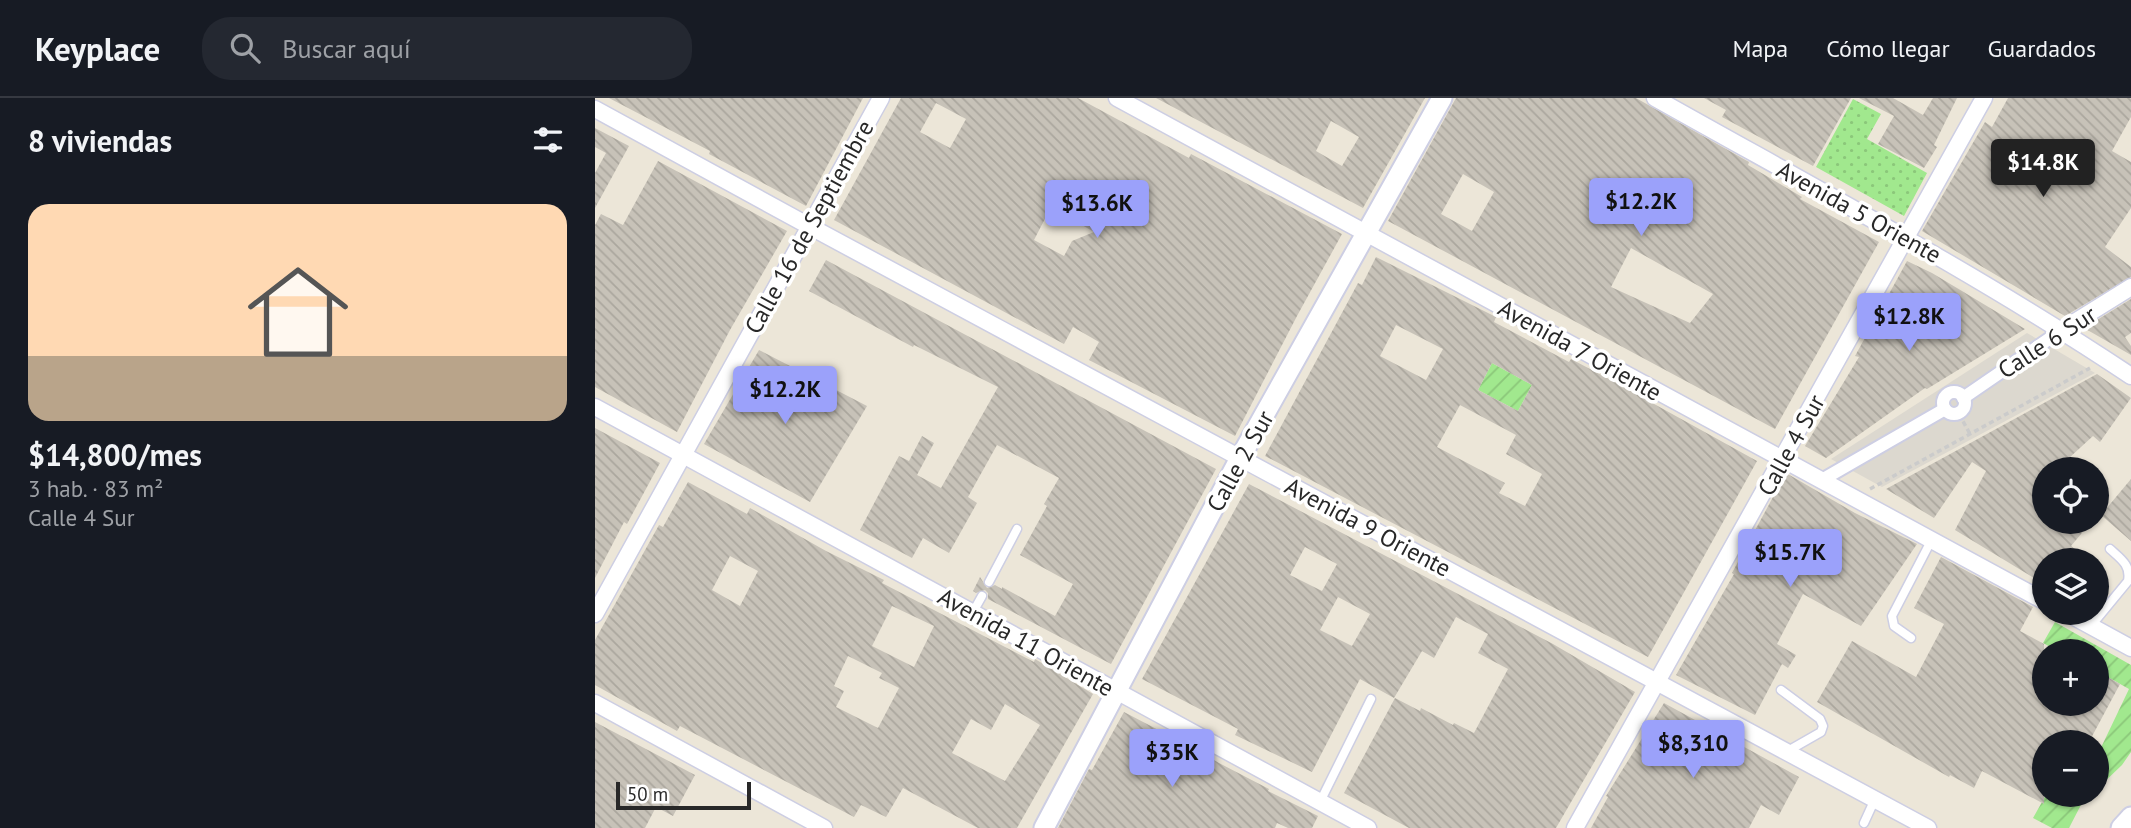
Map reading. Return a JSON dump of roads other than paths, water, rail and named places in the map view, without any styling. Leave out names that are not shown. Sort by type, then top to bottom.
[{"type":"street","name":"Calle 16 de Septiembre","points":[[595,614],[881,98]]},
{"type":"street","name":"Avenida 7 Oriente","points":[[1117,98],[2032,595]]},
{"type":"street","name":"Calle 2 Sur","points":[[1044,828],[1240,458],[1442,98]]},
{"type":"street","name":"Avenida 5 Oriente","points":[[1655,98],[1907,239],[2062,330],[2131,376]]},
{"type":"street","name":"Calle 4 Sur","points":[[1575,828],[1985,98]]},
{"type":"street","name":"Avenida 9 Oriente","points":[[595,108],[809,226],[1928,828]]},
{"type":"street","name":"Calle 6 Sur","points":[[1820,481],[1951,411],[1943,402],[1948,394],[1958,393],[1963,398],[2062,330],[2131,287]]},
{"type":"street","points":[[1951,411],[1964,405],[1963,398]]},
{"type":"street","name":"Avenida 11 Oriente","points":[[595,407],[1362,827]]},
{"type":"street","points":[[2091,626],[2131,648]]},
{"type":"street","points":[[595,703],[824,828]]},
{"type":"street","points":[[2121,828],[2131,817]]},
{"type":"lane","points":[[989,582],[1017,528]]},
{"type":"lane","points":[[1912,638],[1893,626],[1892,616],[1931,541]]},
{"type":"lane","points":[[2091,626],[2128,581],[2130,573],[2129,567],[2110,549]]},
{"type":"lane","points":[[973,612],[982,596]]},
{"type":"lane","points":[[1781,690],[1819,719],[1823,726],[1821,732],[1786,752]]},
{"type":"lane","points":[[1320,802],[1371,699]]},
{"type":"lane","points":[[1864,823],[1875,799]]}]
